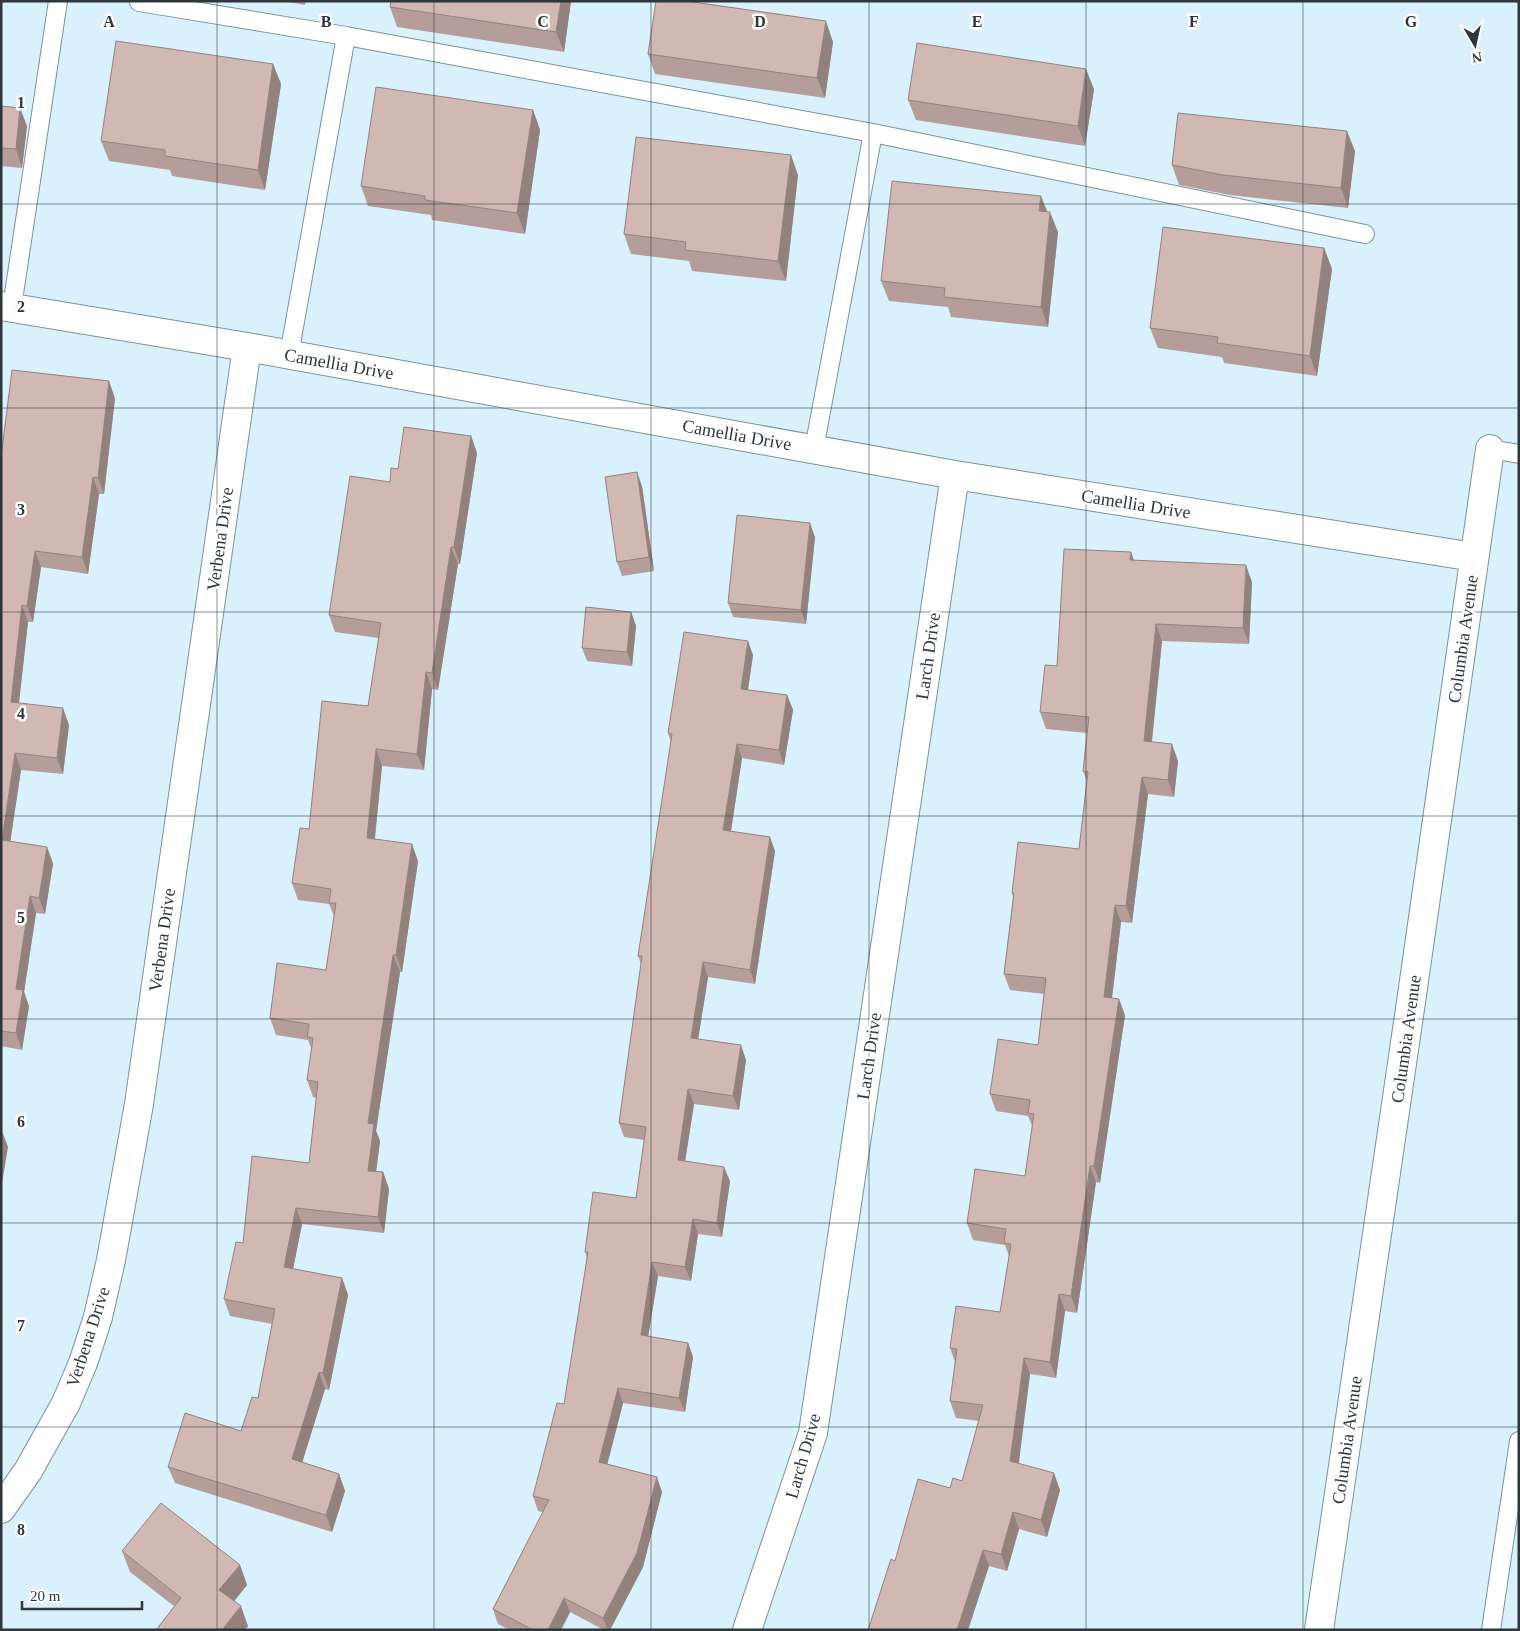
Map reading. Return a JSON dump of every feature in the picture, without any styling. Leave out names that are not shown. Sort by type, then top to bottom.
[{"type":"street","name":"Camellia Drive","points":[[6,306],[247,347],[955,475],[1474,557]]},
{"type":"street","name":"Verbena Drive","points":[[1,1509],[28,1472],[66,1403],[84,1363],[98,1317],[111,1260],[139,1104],[247,347]]},
{"type":"street","name":"Columbia Avenue","points":[[1319,1630],[1410,1012],[1490,449]]},
{"type":"street","name":"Larch Drive","points":[[748,1630],[813,1433],[955,475]]},
{"type":"lane","points":[[6,306],[58,1]]},
{"type":"lane","points":[[139,2],[346,36],[873,133],[1365,234]]},
{"type":"lane","points":[[289,355],[346,36]]},
{"type":"lane","points":[[814,449],[873,133]]},
{"type":"lane","points":[[1490,449],[1519,454]]},
{"type":"lane","points":[[1491,1630],[1519,1441]]},
{"type":"building","points":[[391,1],[561,1],[556,32],[390,7]]},
{"type":"building","points":[[656,1],[686,1],[826,21],[817,78],[648,54]]},
{"type":"building","points":[[116,41],[273,64],[258,170],[165,156],[165,150],[101,141]]},
{"type":"building","points":[[917,43],[1086,69],[1078,126],[908,100]]},
{"type":"building","points":[[376,87],[533,110],[517,213],[425,200],[425,196],[361,186]]},
{"type":"building","points":[[1,106],[20,108],[16,149],[1,148]]},
{"type":"building","points":[[1178,113],[1347,131],[1341,188],[1223,175],[1172,165]]},
{"type":"building","points":[[636,137],[791,155],[778,261],[685,250],[686,242],[624,234]]},
{"type":"building","points":[[892,181],[1041,196],[1039,211],[1050,212],[1041,307],[944,297],[945,288],[881,281]]},
{"type":"building","points":[[1163,227],[1324,248],[1310,356],[1217,343],[1218,337],[1150,328]]},
{"type":"building","points":[[12,370],[109,381],[98,478],[93,477],[82,557],[35,551],[27,606],[22,605],[11,702],[63,708],[57,758],[15,753],[2,840],[47,847],[39,898],[30,896],[16,989],[23,990],[16,1033],[1,1031],[1,457]]},
{"type":"building","points":[[404,427],[471,436],[454,547],[451,547],[432,673],[426,672],[417,754],[376,749],[367,838],[412,844],[368,1123],[374,1124],[368,1171],[383,1172],[378,1217],[296,1208],[284,1267],[342,1278],[323,1373],[319,1372],[292,1459],[339,1474],[326,1515],[168,1467],[185,1413],[241,1431],[252,1397],[258,1398],[275,1309],[224,1299],[236,1242],[243,1243],[252,1156],[309,1163],[318,1082],[307,1080],[313,1038],[307,1037],[309,1024],[270,1018],[277,963],[326,970],[336,903],[329,903],[331,889],[292,883],[300,828],[309,829],[322,701],[368,706],[381,623],[329,615],[350,476],[390,482],[391,468],[398,469]]},
{"type":"building","points":[[637,472],[649,557],[617,562],[605,477]]},
{"type":"building","points":[[737,515],[810,523],[801,610],[728,603]]},
{"type":"building","points":[[1064,549],[1131,552],[1130,560],[1246,565],[1243,628],[1156,624],[1144,741],[1172,744],[1168,780],[1142,777],[1126,906],[1115,905],[1104,997],[1119,999],[1094,1166],[1090,1166],[1071,1296],[1059,1294],[1050,1362],[1024,1358],[1010,1461],[1054,1473],[1041,1520],[1013,1512],[1001,1554],[983,1550],[957,1630],[868,1630],[891,1559],[895,1561],[918,1479],[950,1488],[953,1478],[962,1481],[983,1405],[950,1401],[957,1349],[950,1348],[956,1306],[1000,1312],[1011,1244],[1004,1243],[1006,1229],[967,1223],[975,1169],[1025,1176],[1034,1114],[1028,1113],[1030,1100],[990,1094],[998,1039],[1038,1045],[1046,978],[1004,974],[1018,842],[1079,849],[1088,772],[1083,771],[1089,717],[1040,712],[1045,665],[1057,666]]},
{"type":"building","points":[[586,607],[631,612],[627,652],[582,648]]},
{"type":"building","points":[[684,632],[748,641],[741,689],[787,695],[779,750],[737,744],[723,830],[770,837],[750,970],[703,962],[691,1038],[741,1045],[733,1096],[688,1089],[678,1160],[724,1167],[717,1223],[693,1219],[685,1267],[652,1262],[641,1335],[688,1343],[679,1398],[618,1388],[599,1462],[657,1477],[637,1553],[603,1618],[564,1598],[548,1630],[533,1630],[493,1609],[549,1500],[533,1496],[557,1403],[564,1404],[588,1252],[585,1252],[593,1192],[636,1198],[646,1127],[619,1123],[642,956],[638,956],[672,734],[668,733]]},
{"type":"building","points":[[161,1503],[240,1565],[219,1590],[241,1606],[222,1630],[156,1630],[181,1598],[122,1551]]}]
